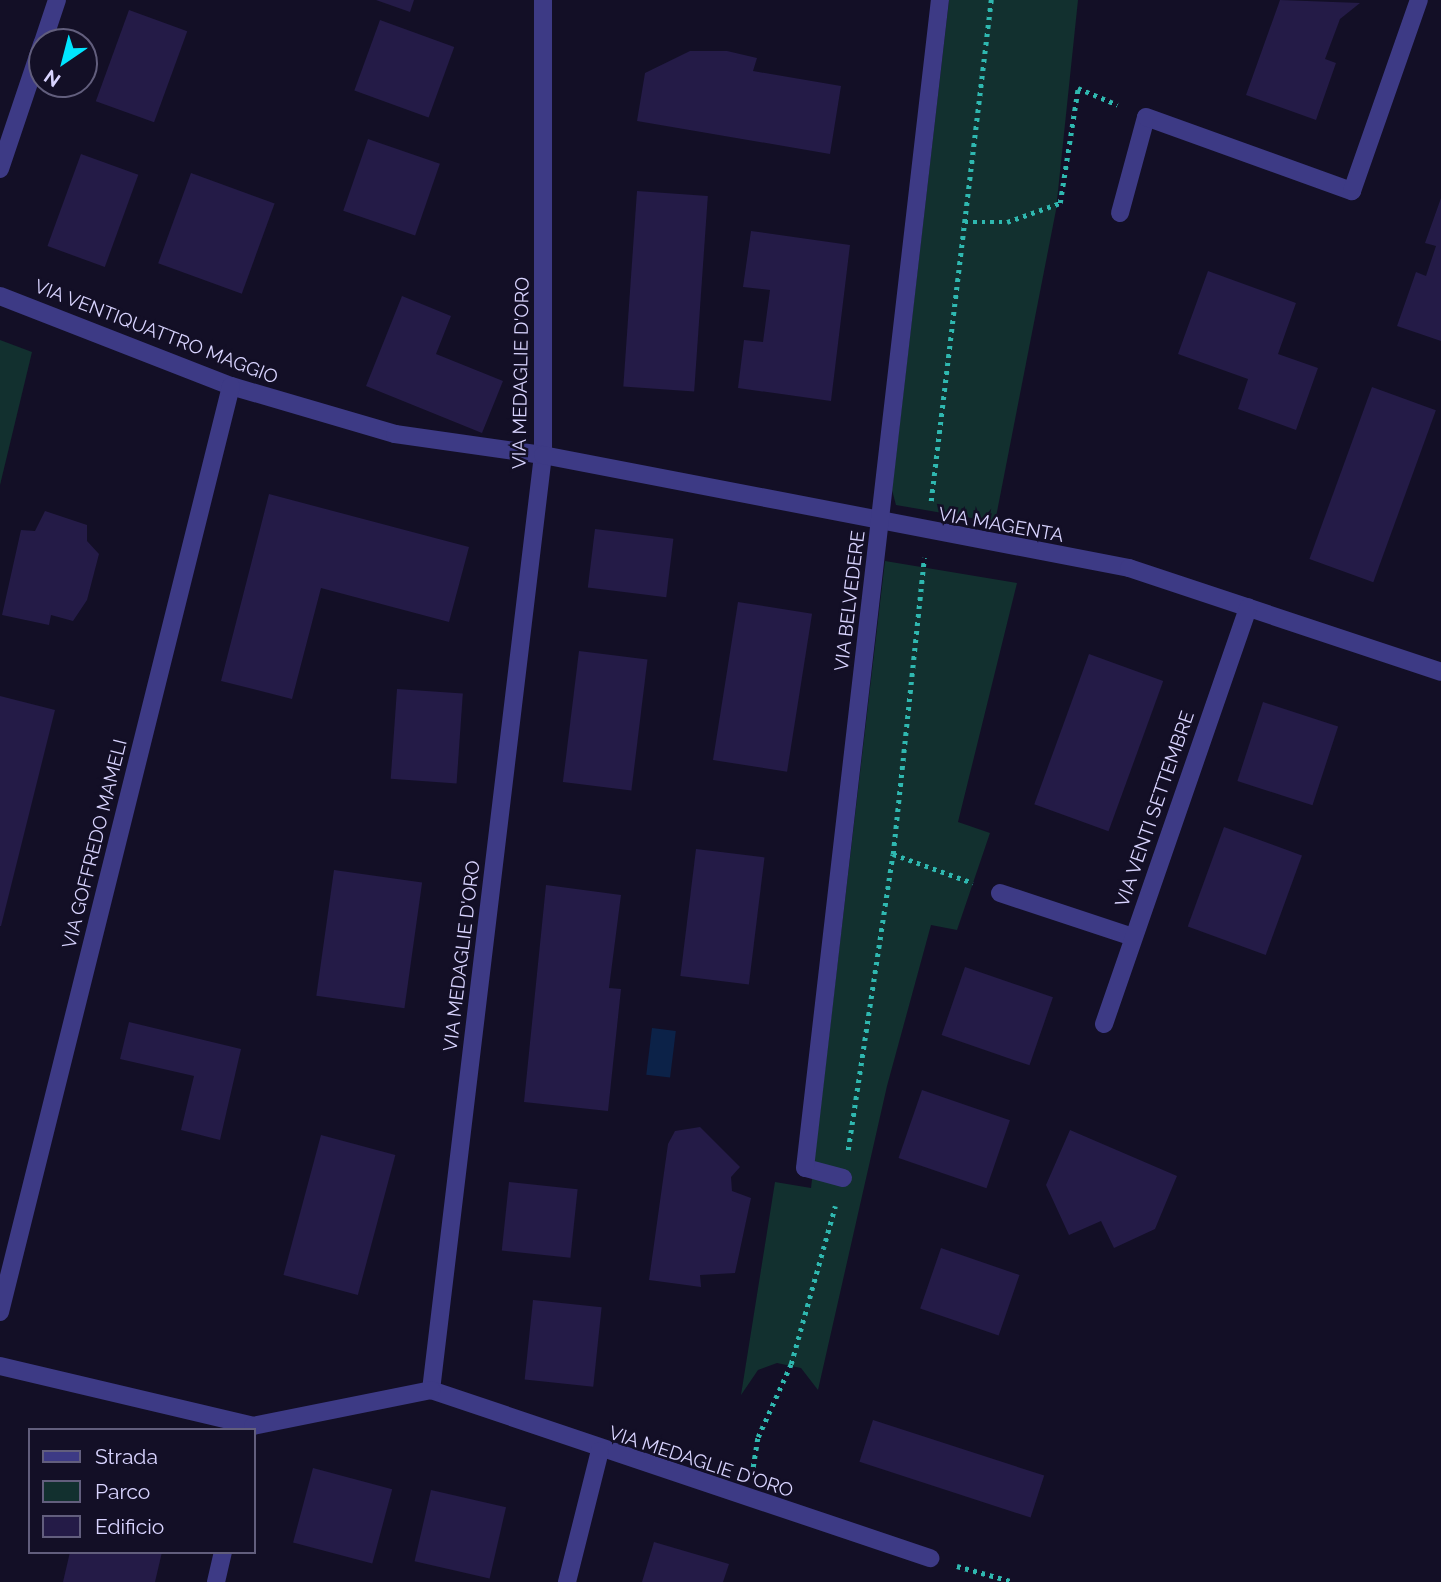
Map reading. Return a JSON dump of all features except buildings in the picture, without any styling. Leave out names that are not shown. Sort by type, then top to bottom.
[{"type":"street","points":[[47,28],[57,0]]},
{"type":"street","name":"VIA MEDAGLIE D'ORO","points":[[543,0],[543,455],[431,1390],[600,1451],[930,1558]]},
{"type":"street","name":"VIA BELVEDERE","points":[[843,1178],[805,1168],[940,0]]},
{"type":"street","points":[[1120,213],[1146,117],[1352,191],[1419,0]]},
{"type":"street","points":[[0,169],[28,85]]},
{"type":"street","name":"VIA VENTIQUATTRO MAGGIO","points":[[0,296],[231,386],[395,434],[543,455]]},
{"type":"street","name":"VIA GOFFREDO MAMELI","points":[[0,1312],[231,386]]},
{"type":"street","name":"VIA MAGENTA","points":[[543,455],[880,524],[1129,568],[1441,672]]},
{"type":"street","name":"VIA VENTI SETTEMBRE","points":[[1104,1024],[1248,607]]},
{"type":"street","points":[[1000,892],[1133,937]]},
{"type":"street","points":[[0,1366],[252,1428],[431,1390]]},
{"type":"street","points":[[567,1582],[600,1451]]},
{"type":"street","points":[[216,1582],[223,1554]]},
{"type":"path","points":[[747,1499],[758,1437],[791,1364],[843,1178],[893,854],[927,533],[991,0]]},
{"type":"path","points":[[965,222],[1006,222],[1060,203],[1078,88],[1146,117]]},
{"type":"path","points":[[893,854],[1000,892]]},
{"type":"path","points":[[930,1558],[1014,1582]]},
{"type":"green space","points":[[949,0],[1078,0],[1056,210],[995,522],[896,505],[892,490]]},
{"type":"green space","points":[[0,340],[32,352],[0,485]]},
{"type":"green space","points":[[885,561],[1017,583],[958,822],[990,833],[957,930],[931,925],[887,1086],[818,1390],[801,1368],[777,1363],[758,1370],[741,1395],[775,1182],[811,1188]]},
{"type":"water","points":[[652,1028],[676,1031],[670,1078],[646,1075]]}]
